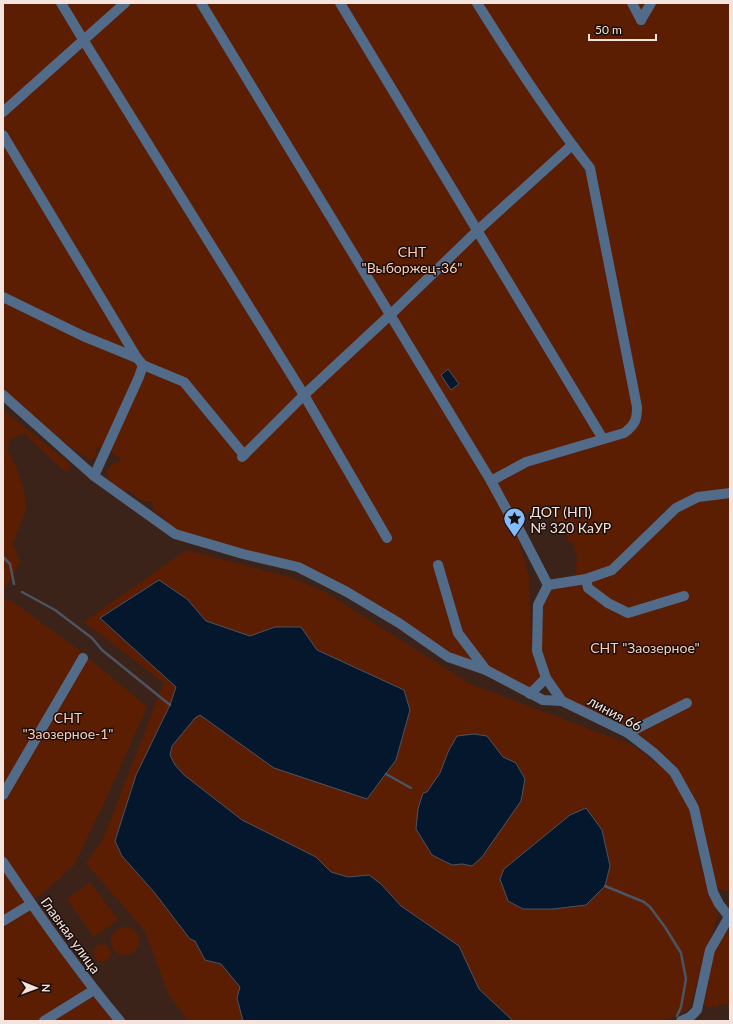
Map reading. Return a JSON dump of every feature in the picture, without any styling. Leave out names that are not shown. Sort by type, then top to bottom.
[{"type":"street","points":[[61,3],[304,395],[387,538]]},
{"type":"street","points":[[3,112],[125,3]]},
{"type":"street","points":[[201,3],[491,481],[509,514],[520,529],[548,585]]},
{"type":"street","points":[[340,3],[603,439]]},
{"type":"street","points":[[477,3],[501,42],[572,145],[590,168],[637,406],[637,418],[632,427],[624,433],[526,462],[491,481]]},
{"type":"street","points":[[632,3],[641,20],[651,3]]},
{"type":"street","points":[[3,135],[140,362],[139,377],[94,476]]},
{"type":"street","points":[[3,297],[83,336],[184,382],[243,456],[304,395],[478,230],[572,145]]},
{"type":"street","points":[[3,395],[94,476],[175,534],[243,554],[298,567],[353,595],[399,623],[448,657],[486,670],[530,694],[546,678]]},
{"type":"street","points":[[548,585],[586,579],[612,570],[676,508],[698,497],[730,493]]},
{"type":"street","points":[[438,565],[458,633],[486,670]]},
{"type":"street","points":[[586,579],[588,588],[608,603],[628,613],[684,596]]},
{"type":"street","points":[[548,585],[538,605],[537,651],[546,678],[562,701]]},
{"type":"street","points":[[3,796],[83,658]]},
{"type":"street","name":"линия 66","points":[[530,694],[543,700],[562,701],[628,734],[654,753],[674,772],[694,808],[713,892],[718,904],[729,917]]},
{"type":"street","points":[[628,734],[688,703]]},
{"type":"street","name":"Главная улица","points":[[3,862],[94,990],[120,1021]]},
{"type":"street","points":[[3,921],[32,904]]},
{"type":"street","points":[[681,1021],[690,1017],[697,1010],[710,950],[729,917]]},
{"type":"street","points":[[44,1021],[94,990]]},
{"type":"green space","name":"СНТ \"Выборжец-36\"","points":[[3,3],[730,3],[730,891],[712,888],[694,808],[654,753],[562,701],[545,680],[528,693],[464,663],[298,567],[185,538],[167,525],[163,515],[155,513],[152,501],[142,501],[129,491],[122,492],[108,480],[107,469],[120,461],[120,458],[112,453],[115,438],[102,447],[96,448],[97,454],[92,461],[68,446],[3,390]],"holes":[[[535,510],[551,515],[560,525],[569,542],[573,543],[577,558],[575,581],[548,585],[538,605],[536,651],[531,636],[529,577],[518,537],[507,520]]]},
{"type":"green space","points":[[3,410],[70,464],[68,471],[64,471],[24,433],[9,440],[8,451],[17,469],[24,491],[26,509],[13,544],[20,562],[6,587],[3,587]]},
{"type":"green space","points":[[186,550],[290,577],[325,592],[470,684],[634,746],[667,771],[688,803],[702,871],[718,914],[689,1008],[679,1015],[659,1021],[188,1021],[168,993],[145,931],[86,863],[103,839],[164,683],[84,622]]},
{"type":"green space","name":"СНТ \"Заозерное-1\"","points":[[3,599],[9,599],[80,651],[147,707],[74,865],[42,894],[29,901],[120,1021],[3,1021]]},
{"type":"green space","points":[[90,882],[118,920],[94,937],[67,899]]},
{"type":"green space","points":[[125,927],[135,931],[139,941],[135,951],[125,955],[115,951],[111,941],[115,931]]},
{"type":"green space","points":[[727,931],[730,933],[730,1005],[726,1004],[708,1008],[704,1004],[711,965],[717,945]]},
{"type":"green space","points":[[98,944],[106,944],[111,949],[109,960],[106,962],[98,962],[93,957],[93,949]]},
{"type":"water","points":[[448,369],[459,384],[451,390],[441,375]]},
{"type":"water","points":[[159,580],[187,599],[206,621],[250,636],[275,627],[301,627],[317,650],[404,690],[410,710],[396,760],[367,799],[274,768],[200,715],[195,718],[172,746],[170,755],[175,765],[184,775],[242,820],[316,857],[331,872],[348,877],[369,875],[381,884],[401,906],[459,946],[479,989],[513,1021],[243,1021],[237,998],[240,987],[221,964],[205,960],[195,941],[190,939],[154,892],[122,856],[115,841],[136,775],[170,705],[176,687],[100,618]]},
{"type":"water","points":[[474,734],[487,736],[503,757],[516,763],[525,779],[521,801],[482,857],[472,866],[462,864],[452,865],[432,855],[416,829],[418,809],[423,793],[427,792],[440,773],[448,752],[457,736]]},
{"type":"water","points":[[586,808],[602,830],[610,866],[605,886],[586,905],[553,909],[523,909],[508,901],[500,879],[504,869],[570,815]]},
{"type":"waterway","points":[[3,557],[10,564],[14,584]]},
{"type":"waterway","points":[[22,592],[55,610],[92,638],[102,650],[170,705]]},
{"type":"waterway","points":[[386,774],[411,788]]},
{"type":"waterway","points":[[605,886],[644,902],[650,907],[665,927],[681,953],[686,979],[681,1007],[677,1016]]},
{"type":"place","name":"ДОТ (НП) № 320 КаУР","points":[[515,538]]},
{"type":"park label","name":"СНТ \"Заозерное\"","points":[[645,647]]}]
